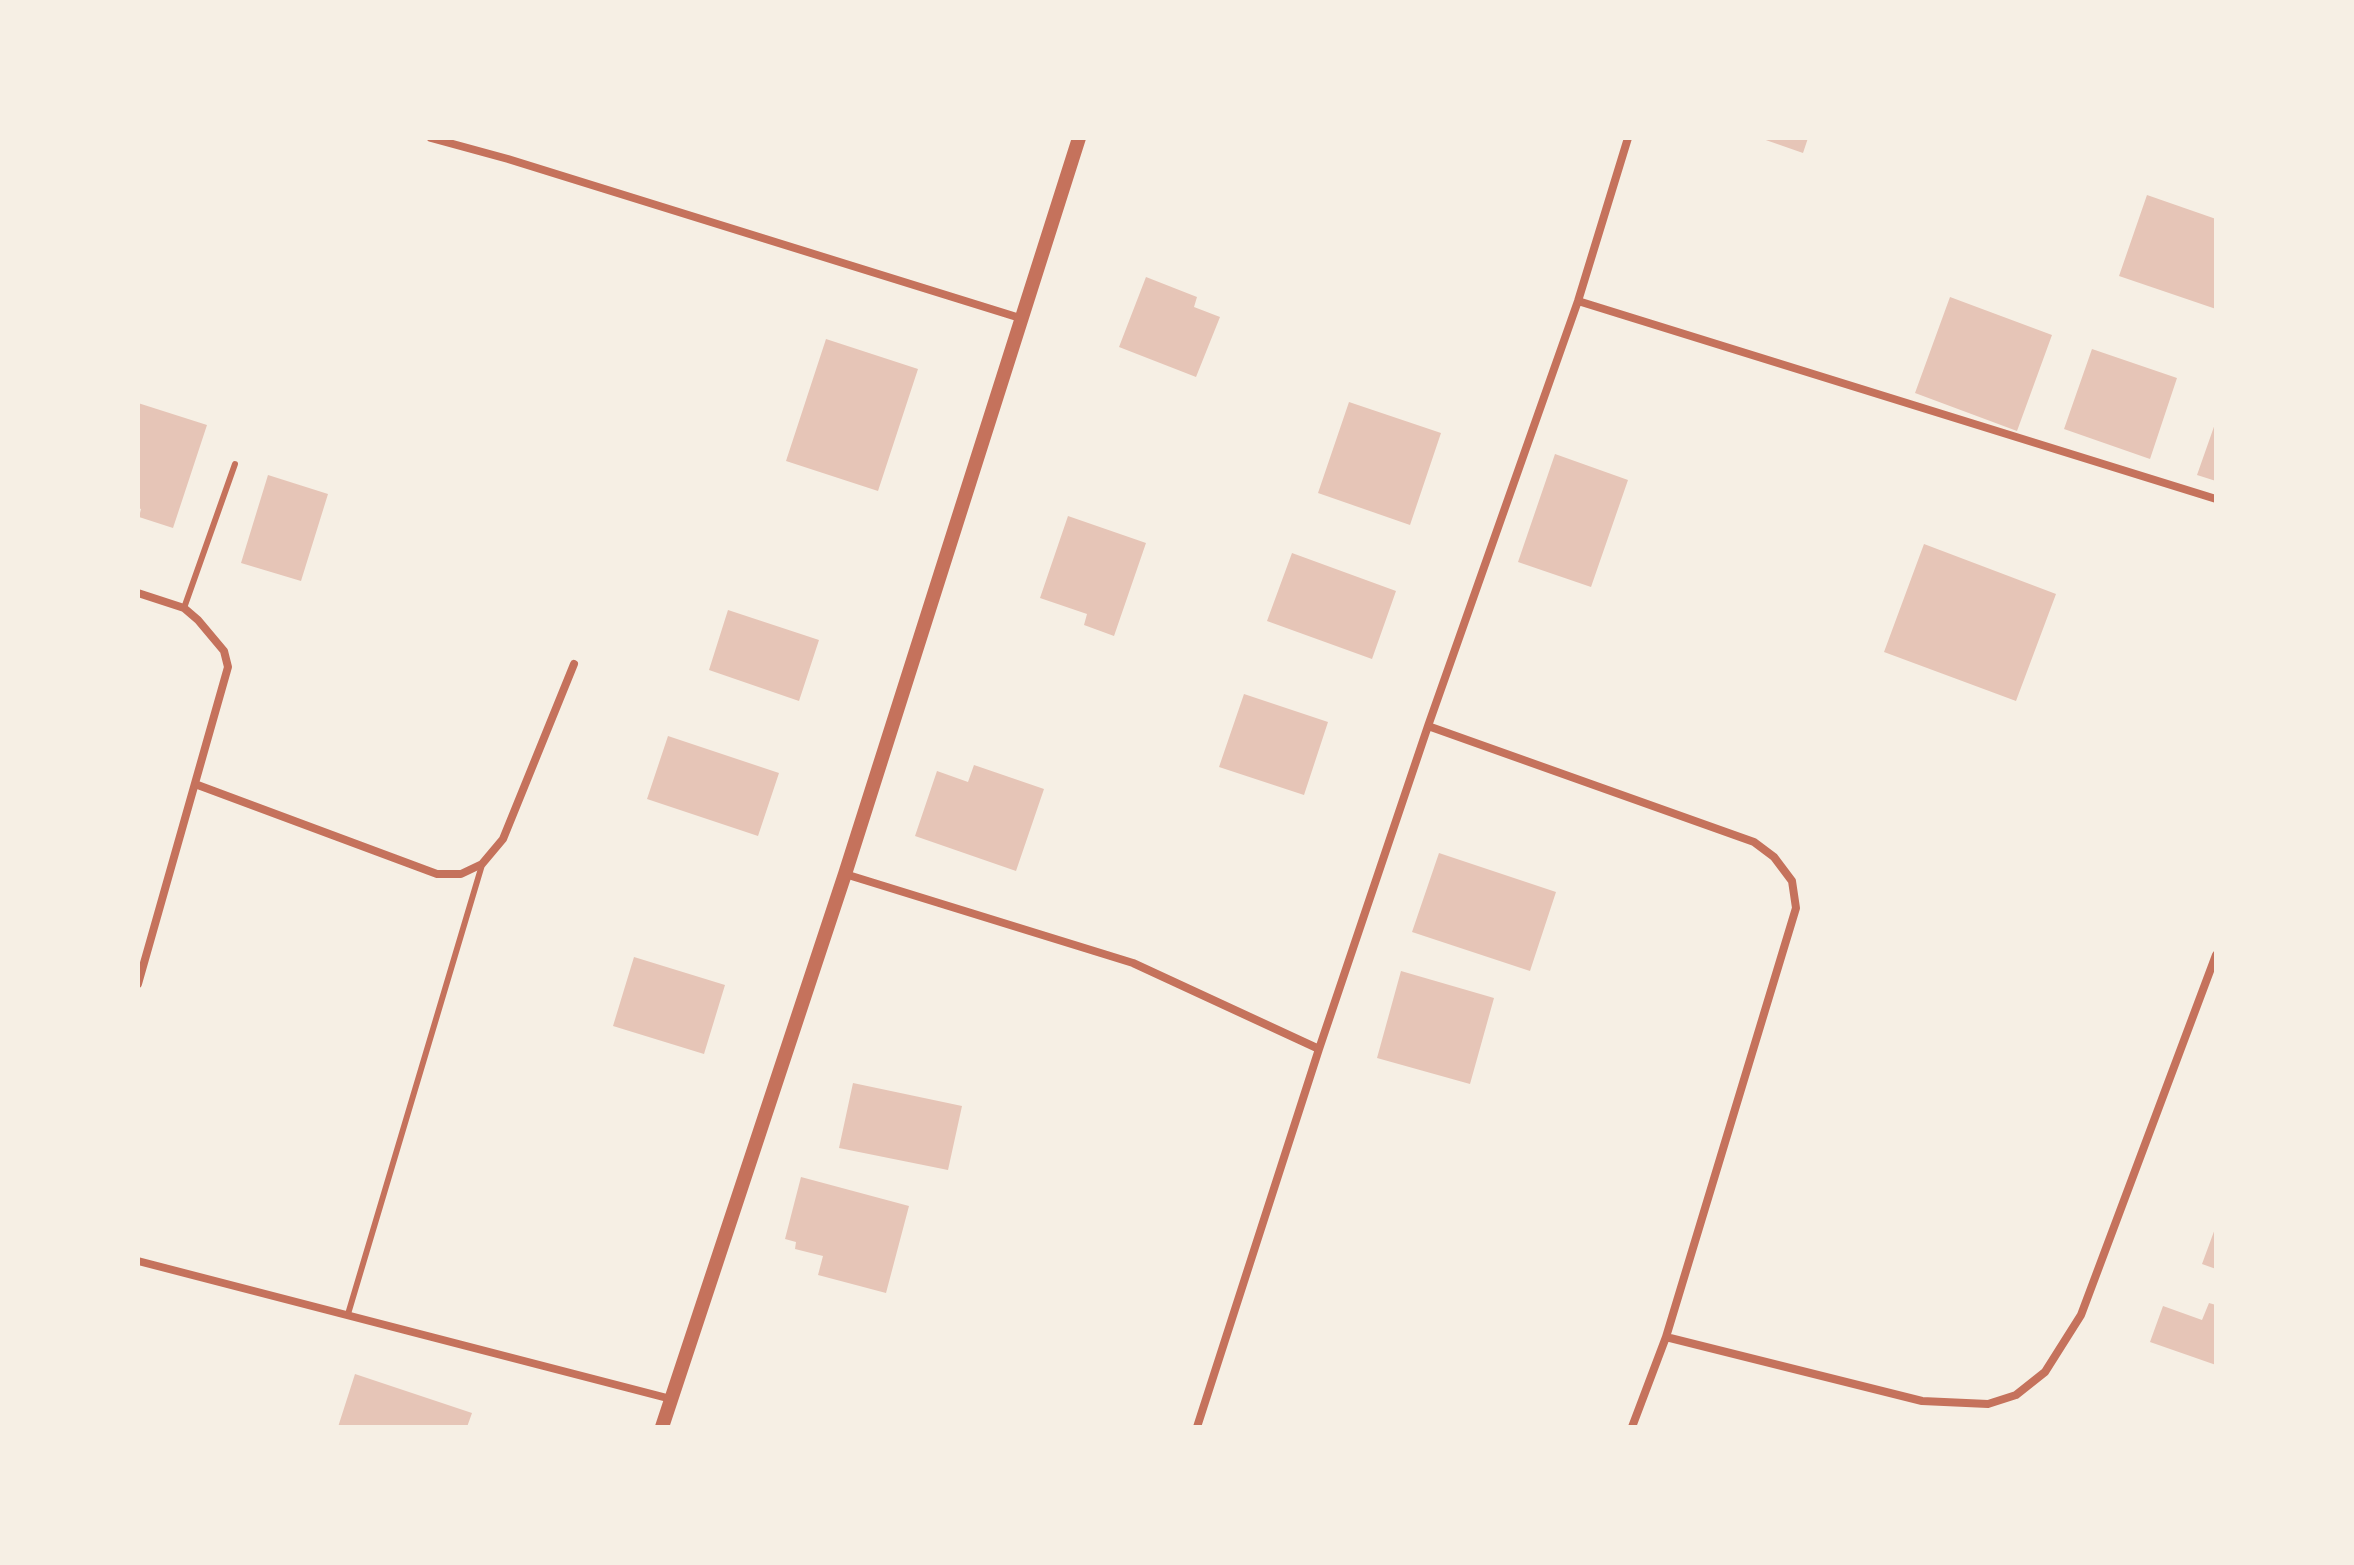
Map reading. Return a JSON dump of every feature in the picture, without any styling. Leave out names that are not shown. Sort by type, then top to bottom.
[{"type":"street","points":[[431,138],[508,159],[1020,318]]},
{"type":"street","points":[[662,1427],[845,874],[1079,138]]},
{"type":"street","points":[[1197,1427],[1319,1049],[1428,726],[1578,301],[1628,138]]},
{"type":"street","points":[[1578,301],[2216,499]]},
{"type":"street","points":[[138,593],[184,608],[224,651],[228,667],[138,984]]},
{"type":"street","points":[[195,784],[437,874],[461,874],[482,864],[503,839],[574,664]]},
{"type":"street","points":[[1428,726],[1754,842],[1774,857],[1792,881],[1796,908],[1666,1337],[1632,1427]]},
{"type":"street","points":[[845,874],[1133,963],[1319,1049]]},
{"type":"street","points":[[1666,1337],[1922,1401],[1988,1404],[2016,1395],[2045,1372],[2081,1315],[2216,955]]},
{"type":"street","points":[[138,1261],[671,1399]]},
{"type":"lane","points":[[184,608],[235,464]]},
{"type":"lane","points":[[348,1314],[482,864]]},
{"type":"building","points":[[1760,138],[1808,138],[1803,153]]},
{"type":"building","points":[[2147,195],[2216,219],[2216,309],[2119,276]]},
{"type":"building","points":[[1146,277],[1197,297],[1194,307],[1220,317],[1196,377],[1119,347]]},
{"type":"building","points":[[1950,297],[2052,335],[2017,431],[1915,393]]},
{"type":"building","points":[[826,339],[918,369],[878,491],[786,461]]},
{"type":"building","points":[[2092,349],[2177,378],[2150,459],[2064,429]]},
{"type":"building","points":[[1349,402],[1441,433],[1410,525],[1318,493]]},
{"type":"building","points":[[138,403],[207,425],[173,528],[139,517]]},
{"type":"building","points":[[2216,421],[2216,481],[2197,475]]},
{"type":"building","points":[[1555,454],[1628,480],[1591,587],[1518,562]]},
{"type":"building","points":[[268,475],[328,494],[301,581],[241,563]]},
{"type":"building","points":[[1068,516],[1146,543],[1114,636],[1084,625],[1087,614],[1040,598]]},
{"type":"building","points":[[1924,544],[2056,594],[2016,701],[1884,652]]},
{"type":"building","points":[[1292,553],[1396,591],[1372,659],[1267,621]]},
{"type":"building","points":[[728,610],[819,640],[799,701],[709,670]]},
{"type":"building","points":[[1244,694],[1328,722],[1304,795],[1219,767]]},
{"type":"building","points":[[668,736],[779,773],[758,836],[647,799]]},
{"type":"building","points":[[974,765],[1044,789],[1016,871],[915,836],[937,771],[968,782]]},
{"type":"building","points":[[1439,853],[1556,892],[1530,971],[1412,932]]},
{"type":"building","points":[[634,957],[725,985],[704,1054],[613,1026]]},
{"type":"building","points":[[1401,971],[1494,998],[1470,1084],[1377,1058]]},
{"type":"building","points":[[853,1083],[962,1106],[948,1170],[839,1148]]},
{"type":"building","points":[[801,1177],[909,1206],[886,1293],[818,1275],[823,1256],[795,1249],[796,1242],[785,1239]]},
{"type":"building","points":[[2216,1226],[2216,1269],[2202,1264]]},
{"type":"building","points":[[2209,1303],[2216,1305],[2216,1365],[2150,1342],[2163,1306],[2202,1320]]},
{"type":"building","points":[[355,1374],[472,1413],[467,1427],[338,1427]]}]
